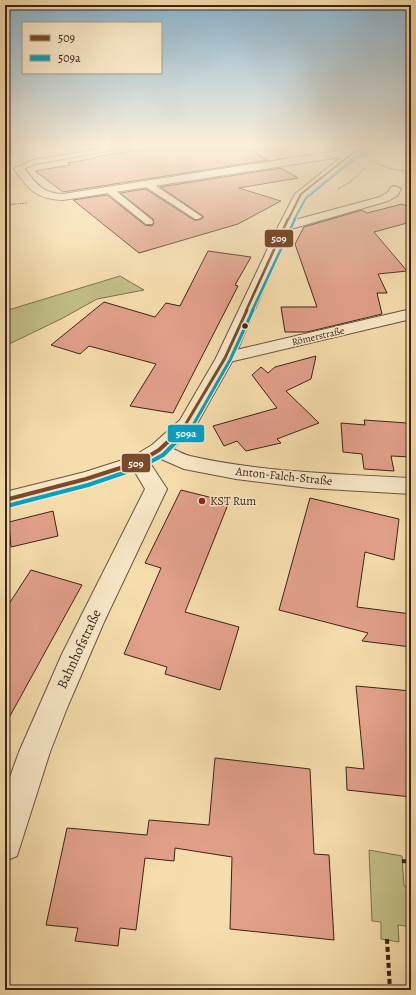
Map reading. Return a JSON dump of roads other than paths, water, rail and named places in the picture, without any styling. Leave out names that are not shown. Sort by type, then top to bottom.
[{"type":"street","points":[[40,193],[50,197],[63,197],[86,193]]},
{"type":"street","points":[[5,500],[86,479],[149,456],[187,424],[225,358],[284,227],[302,193]]},
{"type":"street","points":[[284,227],[384,199],[393,193]]},
{"type":"street","name":"Römerstraße","points":[[225,358],[411,314]]},
{"type":"street","name":"Anton-Falch-Straße","points":[[149,456],[236,471],[309,480],[411,486]]},
{"type":"street","name":"Bahnhofstraße","points":[[5,844],[33,754],[55,698],[156,489],[149,456]]},
{"type":"lane","points":[[112,193],[149,222]]},
{"type":"lane","points":[[162,193],[198,217]]},
{"type":"place","name":"KST Rum","points":[[202,501]]}]
